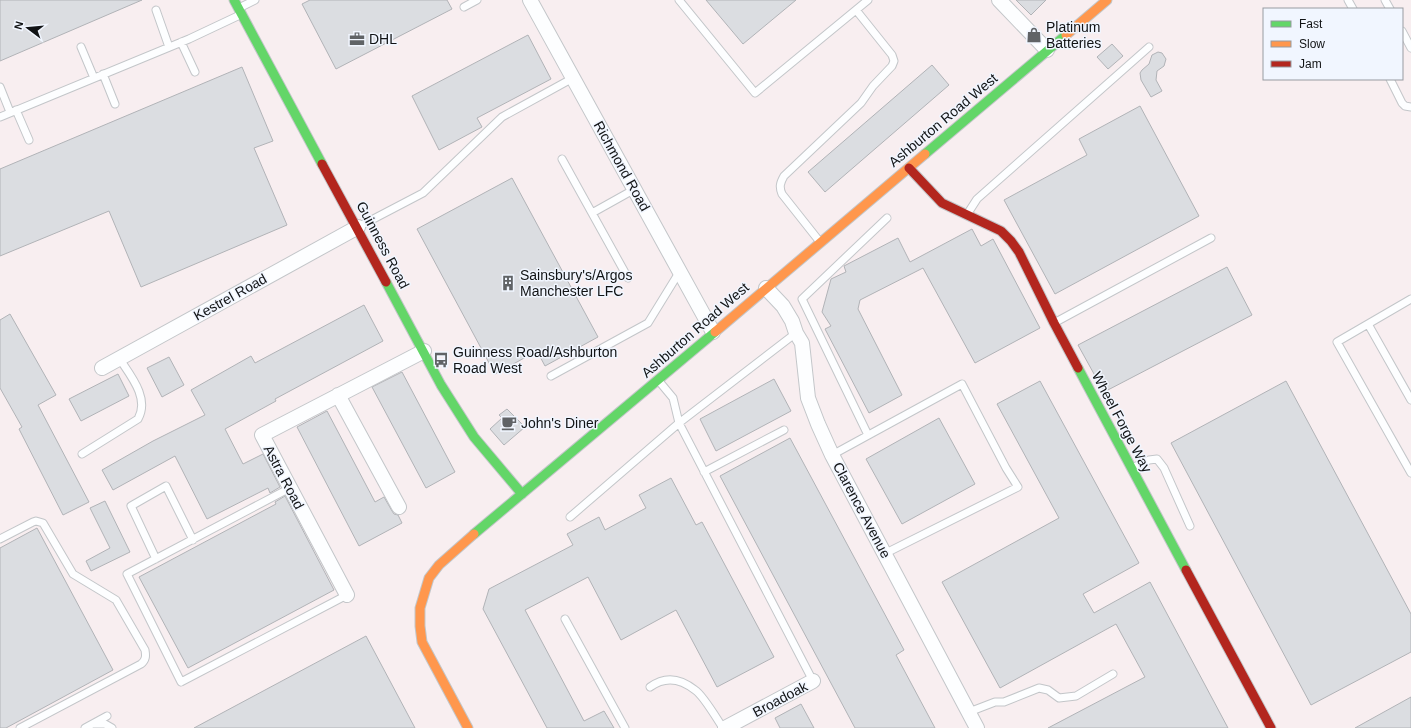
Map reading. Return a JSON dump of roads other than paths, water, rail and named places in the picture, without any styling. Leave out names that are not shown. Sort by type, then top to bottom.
[{"type":"street","name":"Richmond Road","points":[[530,0],[714,332]]},
{"type":"street","points":[[999,0],[1047,50]]},
{"type":"street","name":"Ashburton Road West","points":[[468,728],[422,642],[420,608],[429,578],[439,565],[1107,0]]},
{"type":"street","name":"Guinness Road","points":[[238,7],[442,385],[474,437],[522,494]]},
{"type":"street","name":"Wheel Forge Way","points":[[909,168],[942,203],[1001,231],[1019,252],[1054,323],[1271,728]]},
{"type":"street","name":"Kestrel Road","points":[[102,368],[358,227]]},
{"type":"street","name":"Clarence Avenue","points":[[766,288],[783,306],[802,343],[808,398],[832,454],[978,728]]},
{"type":"street","name":"Astra Road","points":[[347,595],[262,435],[424,351]]},
{"type":"street","points":[[338,395],[399,507]]},
{"type":"street","name":"Broadoak","points":[[724,728],[813,681]]},
{"type":"lane","points":[[0,117],[182,42],[238,7],[254,0]]},
{"type":"lane","points":[[464,7],[476,0]]},
{"type":"lane","points":[[679,0],[755,93],[868,0]]},
{"type":"lane","points":[[156,10],[169,47]]},
{"type":"lane","points":[[820,242],[782,194],[780,188],[784,176],[861,102],[873,86],[892,66],[894,61],[892,55],[856,10]]},
{"type":"lane","points":[[1403,33],[1411,48]]},
{"type":"lane","points":[[182,42],[195,72]]},
{"type":"lane","points":[[967,215],[977,199],[1149,46]]},
{"type":"lane","points":[[81,47],[94,78]]},
{"type":"lane","points":[[103,74],[115,104]]},
{"type":"lane","points":[[358,227],[423,193],[502,117],[573,78]]},
{"type":"lane","points":[[1390,80],[1402,103],[1405,106],[1411,107]]},
{"type":"lane","points":[[0,87],[29,140]]},
{"type":"lane","points":[[562,159],[628,278]]},
{"type":"lane","points":[[592,213],[635,190]]},
{"type":"lane","points":[[868,435],[802,299],[887,218]]},
{"type":"lane","points":[[1054,323],[1211,238]]},
{"type":"lane","points":[[551,376],[648,323],[680,271]]},
{"type":"lane","points":[[1411,299],[1337,342],[1411,473]]},
{"type":"lane","points":[[1368,324],[1411,400]]},
{"type":"lane","points":[[570,517],[679,423],[796,333]]},
{"type":"lane","points":[[82,454],[138,419],[142,412],[140,393],[119,358]]},
{"type":"lane","points":[[658,380],[674,398],[679,423],[813,681]]},
{"type":"lane","points":[[832,454],[962,384],[1006,468],[1018,487],[886,553]]},
{"type":"lane","points":[[704,472],[784,430]]},
{"type":"lane","points":[[1132,468],[1149,460],[1157,459],[1164,468],[1190,526]]},
{"type":"lane","points":[[156,559],[132,506],[166,486],[193,540]]},
{"type":"lane","points":[[290,488],[127,574],[181,682],[347,595]]},
{"type":"lane","points":[[0,539],[33,522],[40,521],[43,523],[73,574],[116,600],[146,654],[144,662],[141,664],[20,728]]},
{"type":"lane","points":[[565,619],[625,728]]},
{"type":"lane","points":[[969,712],[995,702],[1004,702],[1039,688],[1048,690],[1059,698],[1076,696],[1113,674]]},
{"type":"lane","points":[[650,687],[659,681],[679,680],[696,690],[724,728]]},
{"type":"lane","points":[[88,726],[107,716]]},
{"type":"lane","points":[[88,726],[100,724],[112,728]]},
{"type":"place","name":"Platinum Batteries","points":[[1034,35]]},
{"type":"place","name":"DHL","points":[[357,39]]},
{"type":"place","name":"Sainsbury's/Argos Manchester LFC","points":[[508,283]]},
{"type":"place","name":"Guinness Road/Ashburton Road West","points":[[441,360]]},
{"type":"place","name":"John's Diner","points":[[509,423]]}]
